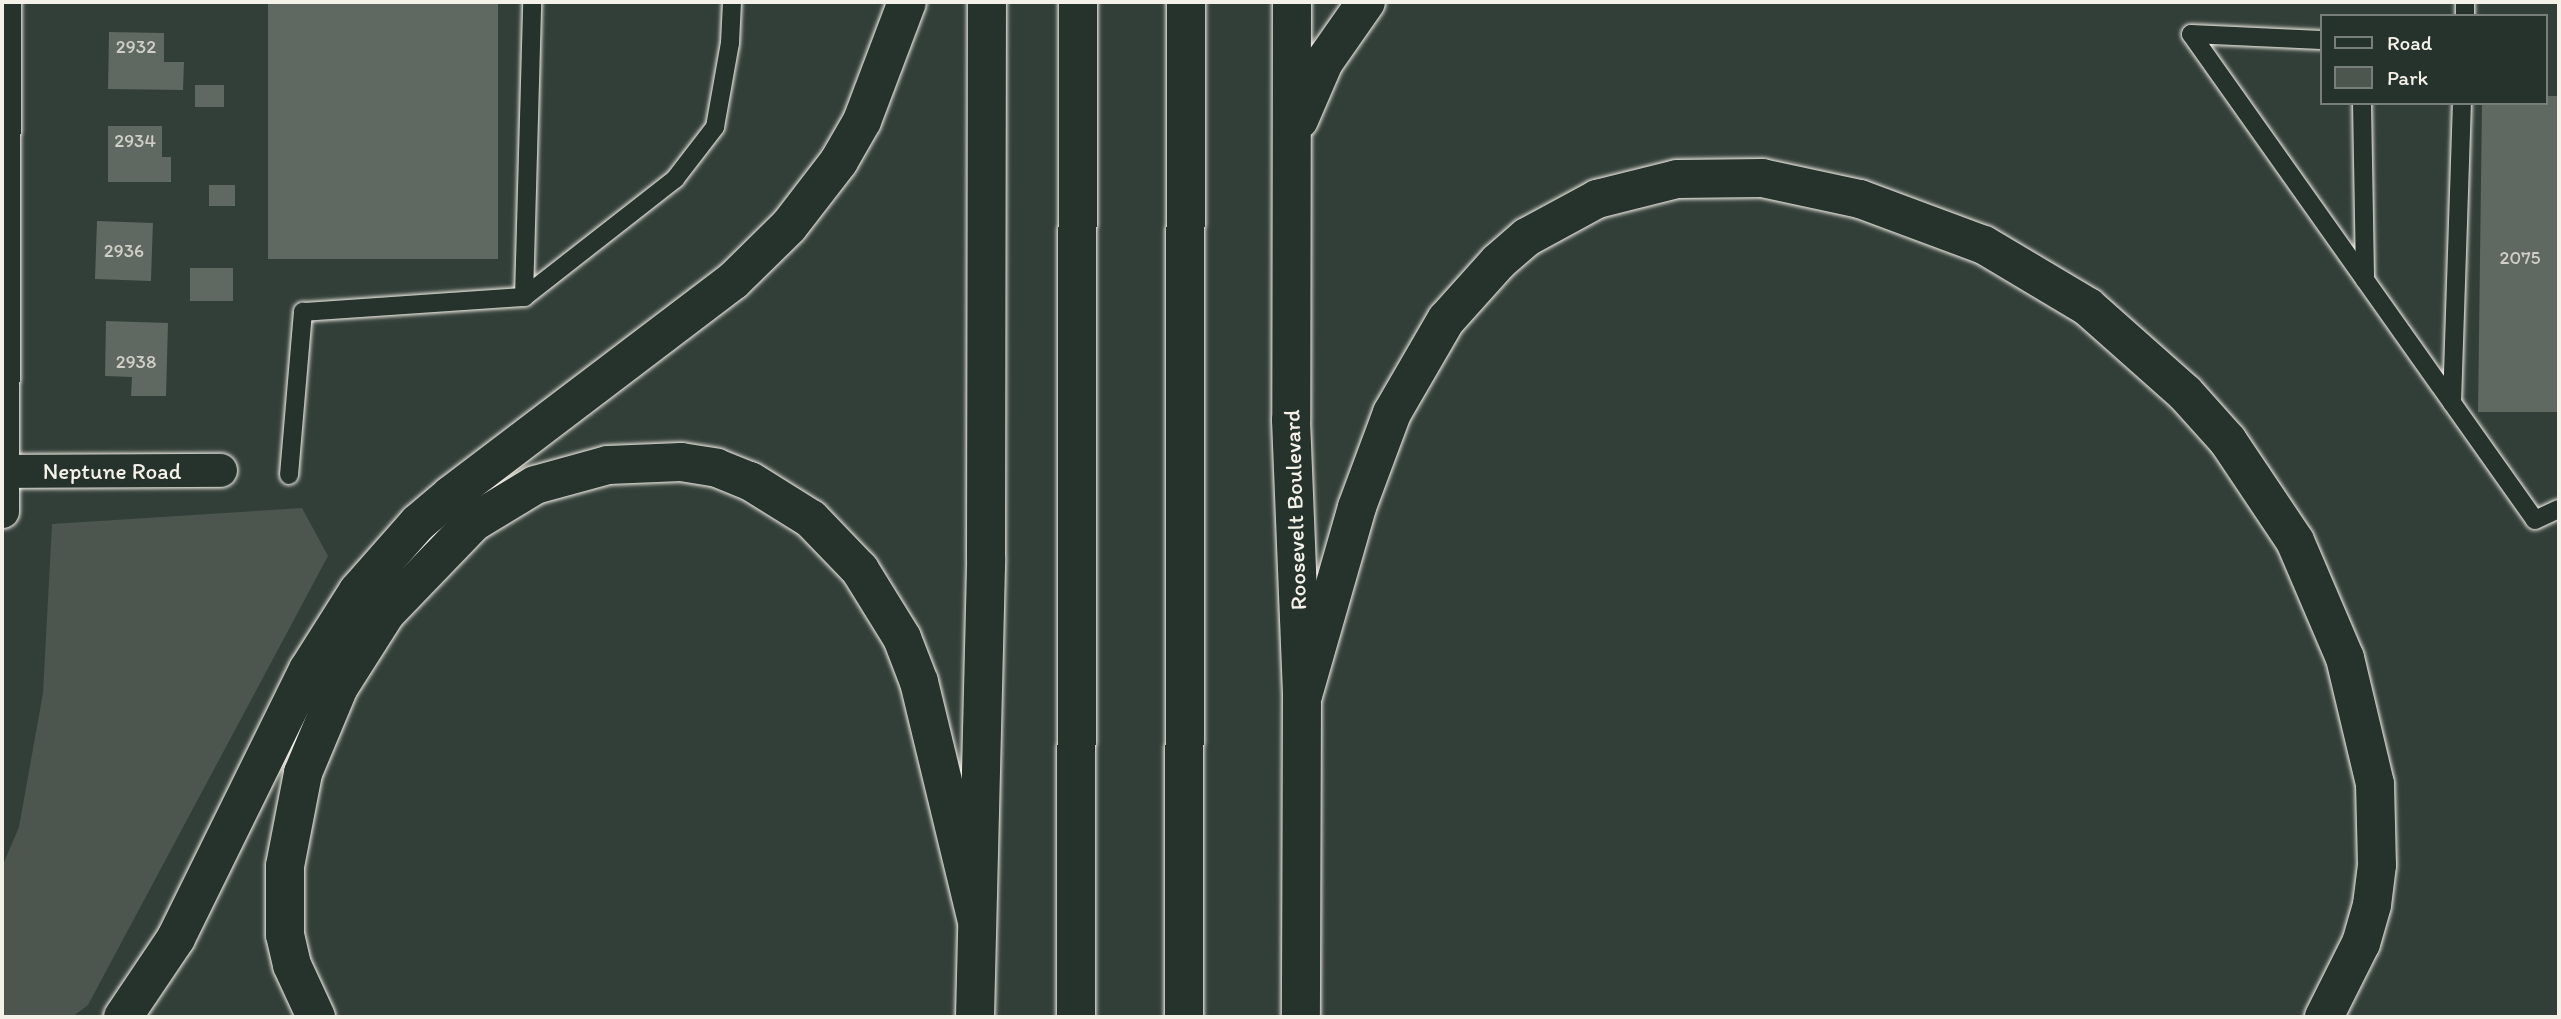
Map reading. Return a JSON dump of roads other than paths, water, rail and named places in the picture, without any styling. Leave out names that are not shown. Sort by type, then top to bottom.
[{"type":"highway","points":[[123,1017],[176,938],[308,670],[358,591],[418,523],[451,495],[733,281],[789,226],[839,161],[862,121],[907,2]]},
{"type":"highway","points":[[975,1017],[975,918],[986,558],[987,2]]},
{"type":"highway","points":[[1076,1017],[1078,2]]},
{"type":"highway","points":[[1184,1017],[1186,2]]},
{"type":"highway","name":"Roosevelt Boulevard","points":[[1292,2],[1292,420],[1302,699],[1301,1017]]},
{"type":"highway","points":[[1292,142],[1324,62],[1366,2]]},
{"type":"highway","points":[[1302,699],[1357,507],[1392,414],[1446,320],[1498,262],[1527,237],[1573,210],[1638,186],[1677,179],[1762,178],[1873,203],[1984,245],[2088,307],[2138,348],[2228,441],[2295,541],[2345,658],[2375,784],[2377,865],[2372,905],[2356,955],[2324,1017]]},
{"type":"highway","points":[[316,1017],[292,965],[285,935],[285,866],[303,774],[339,687],[395,602],[474,522],[535,485],[608,465],[681,462],[717,468],[750,481],[811,519],[860,570],[902,638],[919,682],[975,918]]},
{"type":"street","points":[[2,511],[4,2]]},
{"type":"street","name":"Neptune Road","points":[[4,471],[220,470]]},
{"type":"lane","points":[[524,297],[532,2]]},
{"type":"lane","points":[[289,475],[303,312],[524,297],[675,179],[715,127],[730,43],[732,2]]},
{"type":"lane","points":[[2320,40],[2191,34],[2535,520],[2559,509]]},
{"type":"lane","points":[[2362,105],[2365,280]]},
{"type":"lane","points":[[2452,403],[2462,105]]}]
